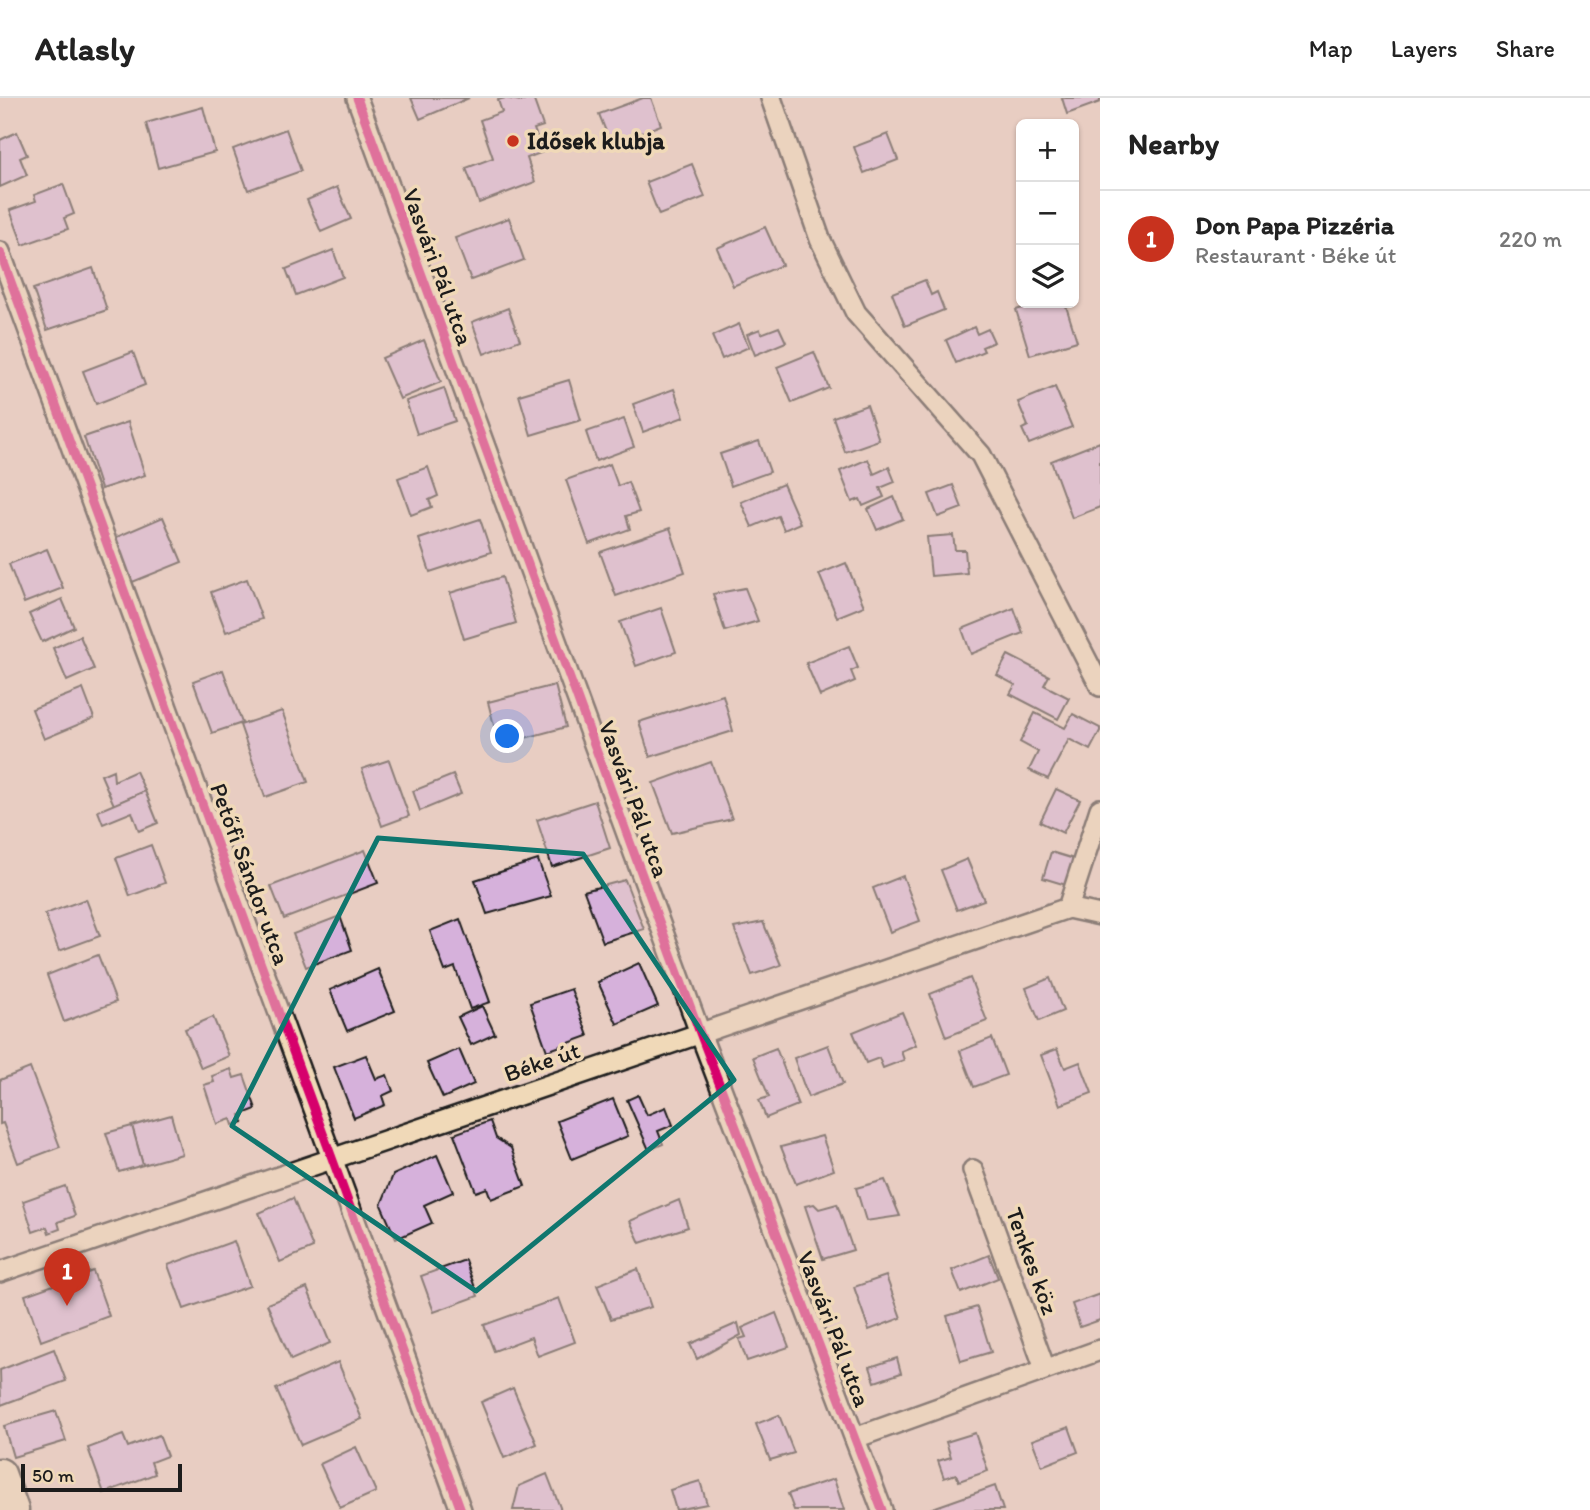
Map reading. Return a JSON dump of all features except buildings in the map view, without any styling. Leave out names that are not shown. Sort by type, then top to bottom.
[{"type":"main road","points":[[0,1474],[13,1510]]},
{"type":"street","name":"Vasvári Pál utca","points":[[357,98],[700,1033],[882,1510]]},
{"type":"street","points":[[771,98],[820,239],[856,313],[981,455],[1100,686]]},
{"type":"street","name":"Petőfi Sándor utca","points":[[0,252],[335,1158],[461,1510]]},
{"type":"street","points":[[1100,809],[1068,908],[1100,915]]},
{"type":"street","name":"Béke út","points":[[0,1272],[1068,908]]},
{"type":"street","name":"Tenkes köz","points":[[973,1170],[1045,1369]]},
{"type":"street","points":[[855,1438],[1100,1350]]},
{"type":"highlighted area","points":[[378,838],[583,854],[734,1080],[476,1291],[232,1126]]},
{"type":"cycle path","points":[[357,98],[700,1033],[882,1510]]},
{"type":"cycle path","points":[[0,252],[461,1510]]},
{"type":"place","name":"Idősek klubja","points":[[513,141]]},
{"type":"place","name":"Don Papa Pizzéria","points":[[67,1306]]}]
